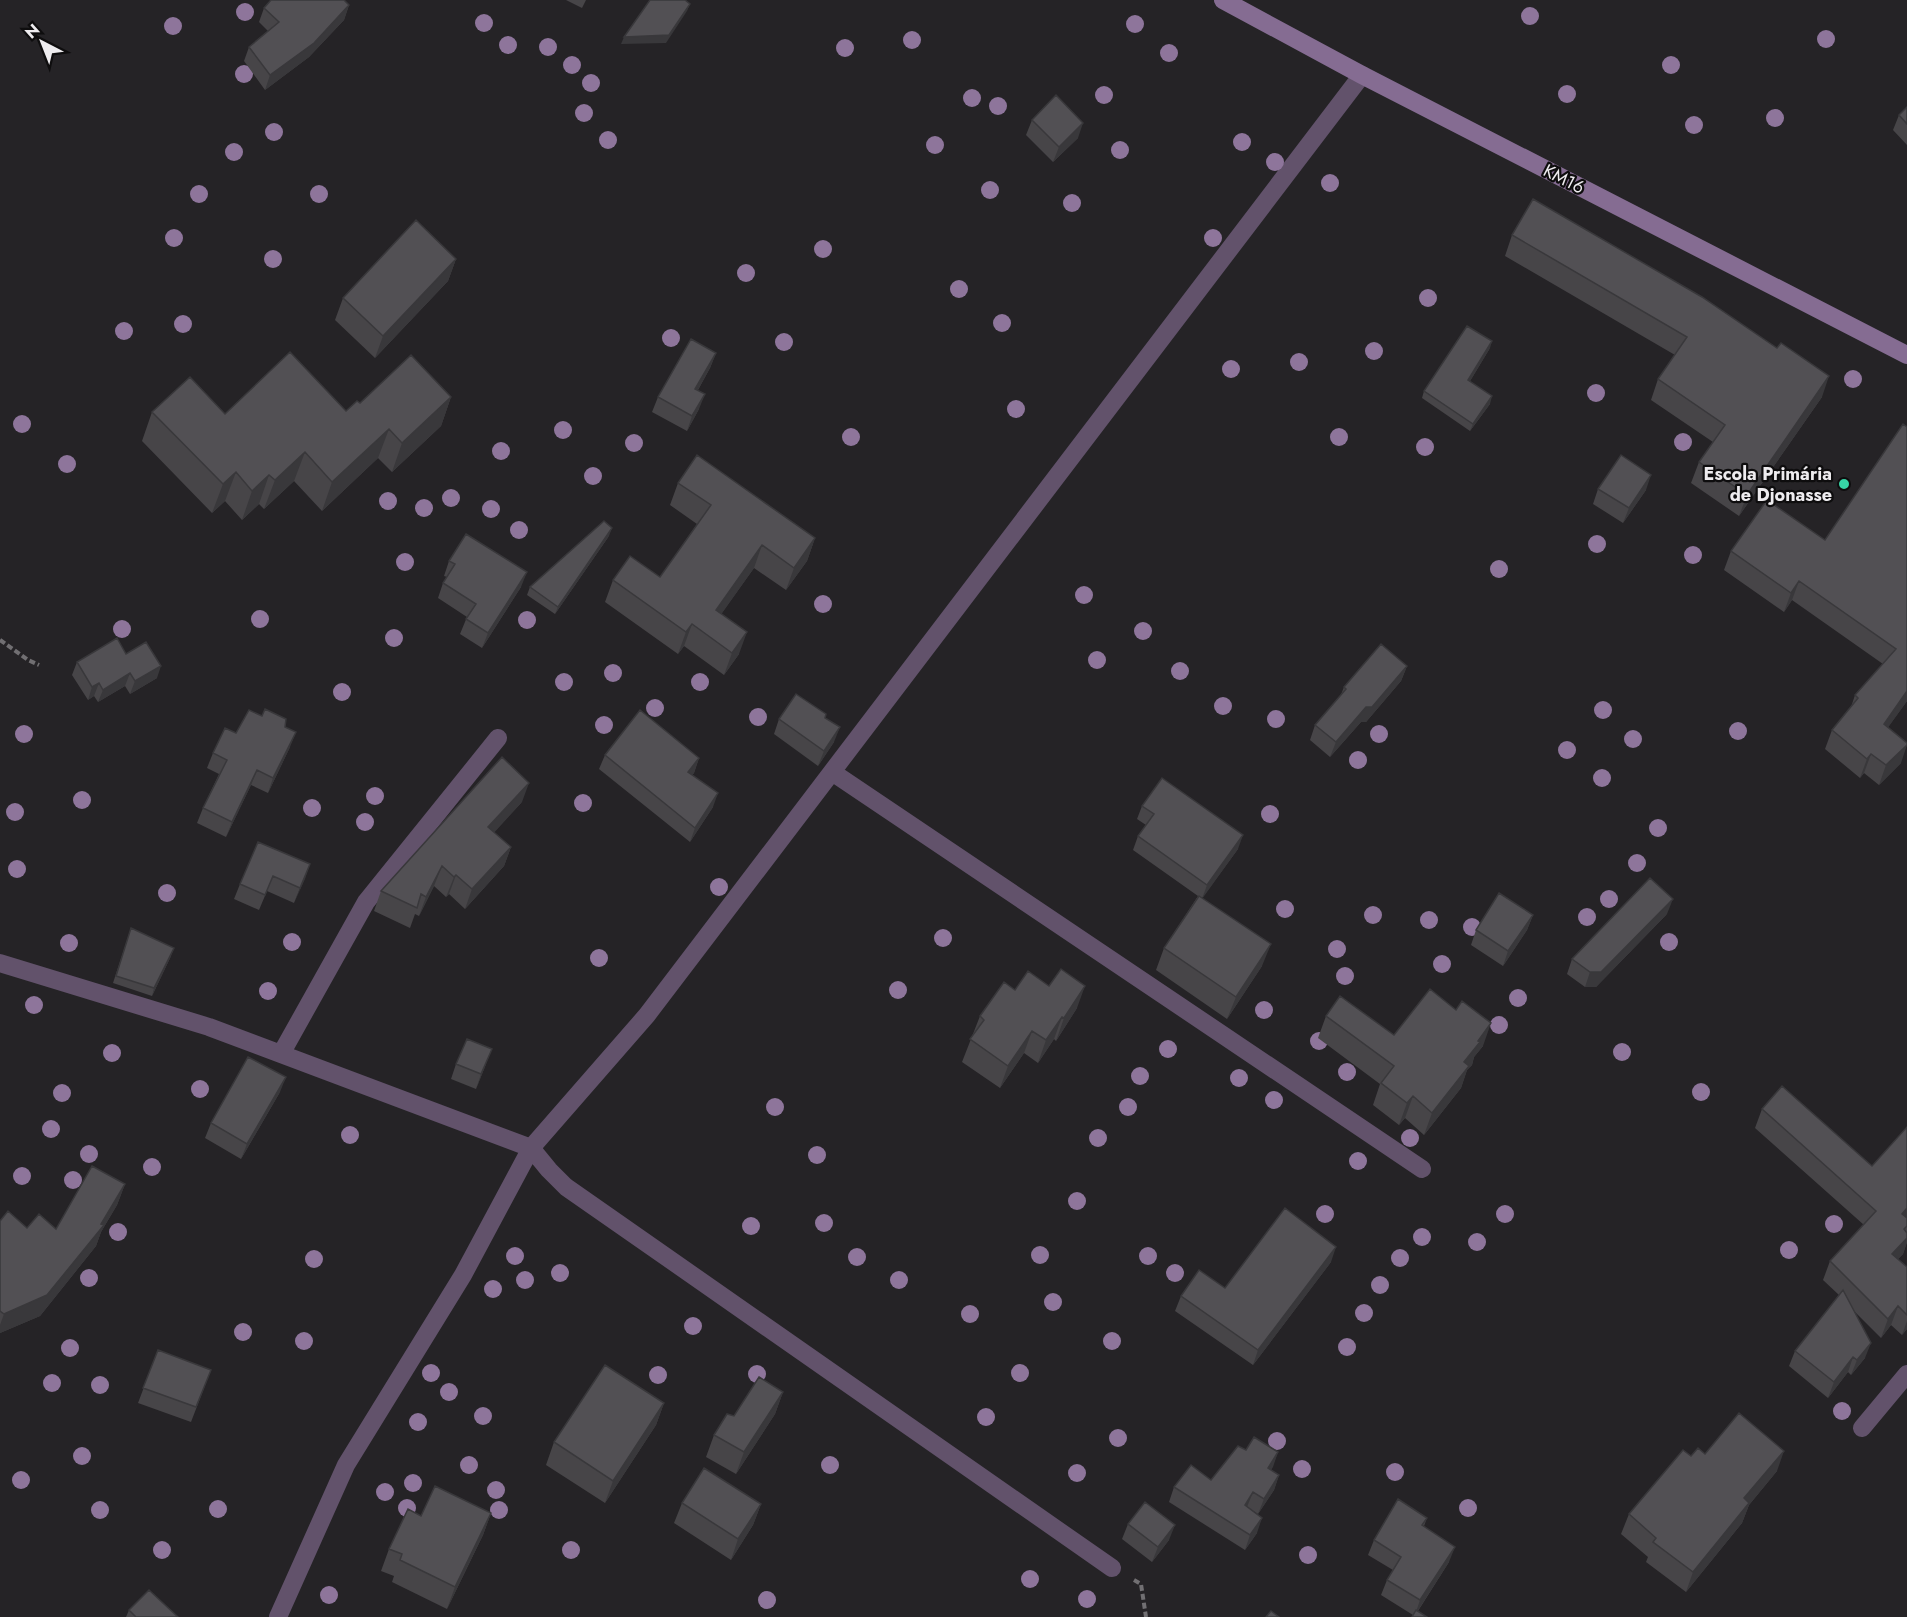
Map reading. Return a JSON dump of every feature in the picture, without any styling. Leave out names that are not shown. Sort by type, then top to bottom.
[{"type":"street","name":"KM16","points":[[1223,0],[1362,75],[1907,355]]},
{"type":"street","points":[[278,1617],[346,1465],[463,1275],[531,1148],[647,1015],[1362,75]]},
{"type":"street","points":[[281,1054],[366,902],[498,738]]},
{"type":"street","points":[[832,772],[1422,1169]]},
{"type":"street","points":[[0,963],[209,1027],[531,1148],[566,1187],[1112,1568]]},
{"type":"street","points":[[1862,1428],[1907,1374]]},
{"type":"path","points":[[0,640],[39,665]]},
{"type":"path","points":[[1112,1568],[1141,1584],[1146,1617]]},
{"type":"building","points":[[271,0],[344,0],[349,5],[314,43],[270,75],[249,47],[279,22],[264,8]]},
{"type":"building","points":[[650,0],[685,0],[690,4],[669,35],[624,37]]},
{"type":"building","points":[[1056,95],[1083,123],[1059,147],[1032,120]]},
{"type":"building","points":[[1907,107],[1907,124],[1899,115]]},
{"type":"building","points":[[1533,199],[1702,297],[1777,348],[1781,343],[1829,376],[1747,495],[1699,462],[1725,425],[1658,379],[1687,337],[1512,235]]},
{"type":"building","points":[[416,220],[456,259],[383,336],[343,298]]},
{"type":"building","points":[[1467,326],[1492,341],[1468,380],[1492,396],[1473,424],[1424,391]]},
{"type":"building","points":[[691,339],[716,353],[695,389],[705,394],[692,416],[658,397]]},
{"type":"building","points":[[290,352],[346,411],[357,401],[360,403],[411,355],[451,397],[402,443],[389,429],[332,482],[305,452],[275,480],[269,475],[252,491],[236,472],[223,484],[152,412],[190,377],[225,414]]},
{"type":"building","points":[[1903,424],[1907,427],[1907,691],[1884,724],[1907,745],[1886,765],[1871,754],[1867,759],[1832,730],[1858,698],[1855,695],[1896,649],[1799,581],[1791,593],[1731,551],[1767,500],[1825,540]]},
{"type":"building","points":[[697,455],[815,538],[794,568],[762,545],[716,610],[747,632],[732,653],[692,624],[686,632],[613,580],[630,556],[660,577],[711,505],[678,483]]},
{"type":"building","points":[[1621,455],[1651,475],[1629,508],[1598,489]]},
{"type":"building","points":[[604,521],[612,528],[558,607],[530,587]]},
{"type":"building","points":[[466,534],[527,572],[488,633],[466,619],[476,604],[443,583],[455,564],[449,561]]},
{"type":"building","points":[[117,638],[126,654],[146,642],[161,666],[135,681],[130,673],[103,690],[99,683],[92,687],[77,662]]},
{"type":"building","points":[[1381,644],[1407,666],[1372,707],[1366,707],[1336,742],[1315,725]]},
{"type":"building","points":[[796,694],[826,714],[825,718],[840,727],[824,751],[779,719]]},
{"type":"building","points":[[265,709],[286,719],[285,727],[296,732],[273,778],[257,770],[232,822],[203,808],[227,760],[213,753],[225,728],[236,733],[249,710],[262,716]]},
{"type":"building","points":[[640,710],[699,758],[688,772],[718,793],[695,828],[605,755]]},
{"type":"building","points":[[502,757],[529,783],[488,827],[511,847],[472,889],[442,866],[426,897],[421,894],[417,908],[381,891]]},
{"type":"building","points":[[1162,778],[1243,835],[1207,885],[1138,836],[1154,814],[1142,806]]},
{"type":"building","points":[[258,842],[310,864],[300,888],[273,876],[265,895],[240,884]]},
{"type":"building","points":[[1650,878],[1673,899],[1601,972],[1590,972],[1572,959]]},
{"type":"building","points":[[1499,893],[1533,915],[1508,951],[1476,930]]},
{"type":"building","points":[[1199,896],[1271,944],[1236,997],[1164,948]]},
{"type":"building","points":[[131,928],[174,948],[154,988],[116,976]]},
{"type":"building","points":[[1061,969],[1085,986],[1046,1040],[1032,1031],[1008,1066],[970,1039],[984,1020],[980,1016],[1004,982],[1015,990],[1028,971],[1049,986]]},
{"type":"building","points":[[1430,989],[1456,1010],[1462,1001],[1491,1023],[1464,1062],[1469,1066],[1432,1113],[1413,1096],[1407,1103],[1381,1083],[1394,1066],[1326,1016],[1340,996],[1394,1035]]},
{"type":"building","points":[[467,1039],[492,1049],[481,1074],[456,1064]]},
{"type":"building","points":[[248,1057],[286,1077],[247,1144],[211,1123]]},
{"type":"building","points":[[1782,1086],[1872,1166],[1907,1127],[1907,1208],[1902,1214],[1907,1218],[1907,1226],[1904,1229],[1907,1238],[1892,1254],[1907,1267],[1907,1315],[1898,1306],[1888,1319],[1830,1261],[1876,1211],[1762,1109]]},
{"type":"building","points":[[92,1166],[125,1184],[101,1224],[104,1225],[47,1295],[4,1314],[0,1311],[0,1221],[8,1211],[27,1228],[39,1214],[56,1229]]},
{"type":"building","points":[[1285,1208],[1336,1247],[1258,1350],[1181,1296],[1199,1270],[1225,1288]]},
{"type":"building","points":[[1843,1290],[1871,1343],[1857,1360],[1853,1357],[1834,1382],[1795,1351]]},
{"type":"building","points":[[158,1350],[211,1370],[196,1407],[143,1388]]},
{"type":"building","points":[[605,1365],[664,1403],[613,1481],[554,1442]]},
{"type":"building","points":[[759,1377],[783,1392],[744,1452],[714,1435],[727,1414],[734,1416]]},
{"type":"building","points":[[1739,1413],[1784,1451],[1744,1498],[1749,1503],[1693,1572],[1653,1542],[1656,1538],[1629,1514],[1683,1450],[1691,1456],[1698,1448],[1705,1454]]},
{"type":"building","points":[[1254,1437],[1278,1452],[1268,1468],[1279,1475],[1264,1499],[1253,1492],[1245,1505],[1262,1518],[1250,1535],[1174,1487],[1191,1465],[1211,1480],[1238,1446],[1246,1450]]},
{"type":"building","points":[[704,1468],[761,1504],[738,1539],[682,1503]]},
{"type":"building","points":[[435,1486],[491,1513],[455,1587],[400,1560],[402,1554],[389,1549],[408,1509],[421,1516]]},
{"type":"building","points":[[1398,1499],[1427,1518],[1422,1525],[1455,1547],[1420,1600],[1387,1580],[1401,1557],[1374,1540]]},
{"type":"building","points":[[1145,1502],[1175,1525],[1158,1547],[1128,1524]]},
{"type":"building","points":[[149,1590],[178,1617],[136,1617],[129,1610]]},
{"type":"building","points":[[1416,1610],[1427,1617],[1412,1617]]},
{"type":"building","points":[[1271,1611],[1279,1617],[1266,1617]]},
{"type":"place","name":"Escola Primária de Djonasse","points":[[1844,484]]}]
